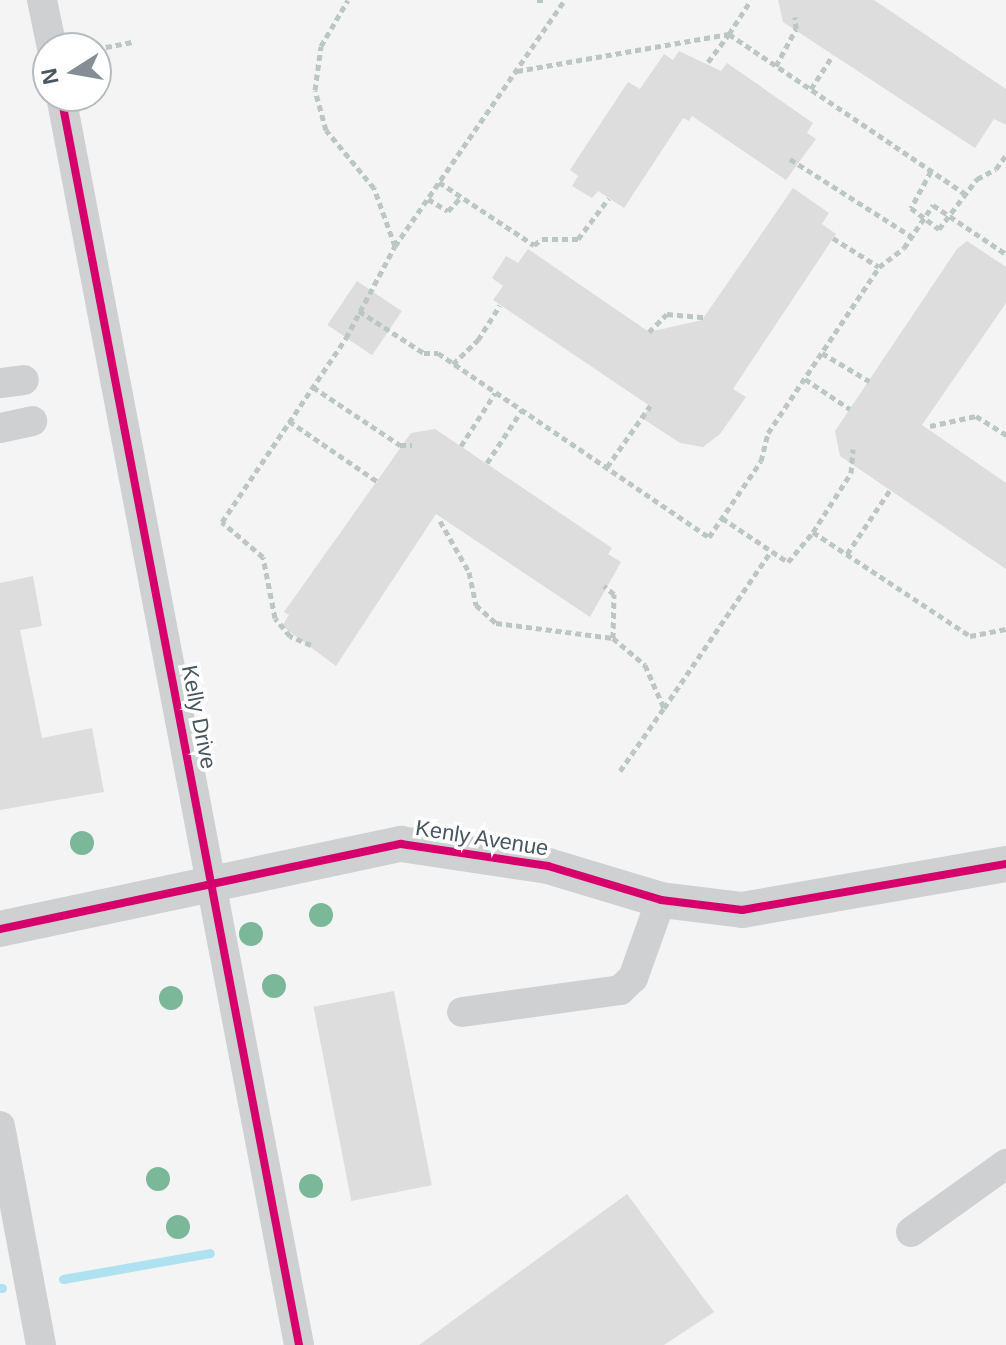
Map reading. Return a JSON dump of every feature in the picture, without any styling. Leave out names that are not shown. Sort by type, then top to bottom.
[{"type":"street","points":[[42,0],[49,32]]},
{"type":"street","name":"Kelly Drive","points":[[64,112],[299,1345]]},
{"type":"street","points":[[0,428],[32,421]]},
{"type":"street","name":"Kenly Avenue","points":[[0,929],[213,881],[401,844],[548,866],[661,900],[742,910],[1006,864]]},
{"type":"street","points":[[462,1012],[620,990],[633,978],[661,900]]},
{"type":"street","points":[[0,1126],[41,1345]]},
{"type":"street","points":[[911,1232],[1006,1164]]},
{"type":"path","points":[[348,0],[321,46],[315,90],[326,130],[374,188],[395,246]]},
{"type":"path","points":[[311,645],[290,636],[275,618],[263,557],[222,522],[313,387],[395,246],[565,0]]},
{"type":"path","points":[[708,62],[751,0]]},
{"type":"path","points":[[776,66],[796,29],[795,17]]},
{"type":"path","points":[[516,71],[729,34],[967,195]]},
{"type":"path","points":[[112,46],[133,42]]},
{"type":"path","points":[[811,89],[833,55]]},
{"type":"path","points":[[931,170],[911,208],[939,229],[1006,155]]},
{"type":"path","points":[[790,159],[911,236]]},
{"type":"path","points":[[439,182],[533,248],[542,239],[578,239],[609,198]]},
{"type":"path","points":[[428,199],[448,211],[461,197]]},
{"type":"path","points":[[359,311],[424,353],[438,353],[709,537],[761,461],[768,433],[879,267],[911,236],[933,205],[1006,254]]},
{"type":"path","points":[[833,238],[879,267]]},
{"type":"path","points":[[453,364],[478,340],[500,305]]},
{"type":"path","points":[[649,332],[667,314],[704,317]]},
{"type":"path","points":[[822,353],[869,381]]},
{"type":"path","points":[[805,379],[850,409]]},
{"type":"path","points":[[313,387],[400,445],[412,445]]},
{"type":"path","points":[[461,446],[495,393]]},
{"type":"path","points":[[607,467],[650,406]]},
{"type":"path","points":[[487,463],[522,410]]},
{"type":"path","points":[[930,426],[976,416],[1006,435]]},
{"type":"path","points":[[289,421],[378,482]]},
{"type":"path","points":[[722,518],[788,562],[813,532],[851,473],[853,449]]},
{"type":"path","points":[[847,554],[890,490]]},
{"type":"path","points":[[440,521],[451,547],[464,561],[476,605],[486,617],[508,627],[613,638],[645,665],[664,708]]},
{"type":"path","points":[[813,532],[970,636],[1006,629]]},
{"type":"path","points":[[620,771],[771,551]]},
{"type":"path","points":[[604,586],[614,594],[613,638]]},
{"type":"building","points":[[778,0],[874,0],[1006,89],[1006,125],[994,119],[975,148],[783,22]]},
{"type":"building","points":[[679,51],[721,71],[727,63],[813,123],[807,133],[816,139],[786,180],[692,116],[689,121],[683,118],[624,208],[598,191],[592,198],[572,186],[578,176],[570,170],[628,82],[640,89],[664,54],[673,60]]},
{"type":"building","points":[[793,188],[829,213],[822,224],[836,234],[733,389],[746,397],[720,434],[703,447],[680,443],[642,418],[650,406],[493,300],[503,286],[492,278],[506,256],[518,263],[528,249],[649,332],[702,320]]},
{"type":"building","points":[[967,241],[1006,267],[1006,303],[922,425],[1006,483],[1006,569],[840,456],[835,431],[957,249]]},
{"type":"building","points":[[357,281],[402,311],[372,355],[327,325]]},
{"type":"building","points":[[435,429],[612,548],[608,554],[621,562],[590,617],[436,514],[336,666],[282,626],[289,615],[284,612],[411,433]]},
{"type":"building","points":[[33,576],[42,626],[20,630],[42,738],[92,728],[104,792],[0,810],[0,583]]},
{"type":"building","points":[[394,991],[432,1185],[351,1201],[314,1007]]},
{"type":"building","points":[[627,1194],[714,1312],[664,1345],[419,1345]]},
{"type":"waterway","points":[[63,1279],[210,1253]]},
{"type":"cycle path","points":[[64,112],[299,1345]]},
{"type":"cycle path","points":[[0,929],[401,844],[548,866],[661,900],[742,910],[1006,864]]}]
